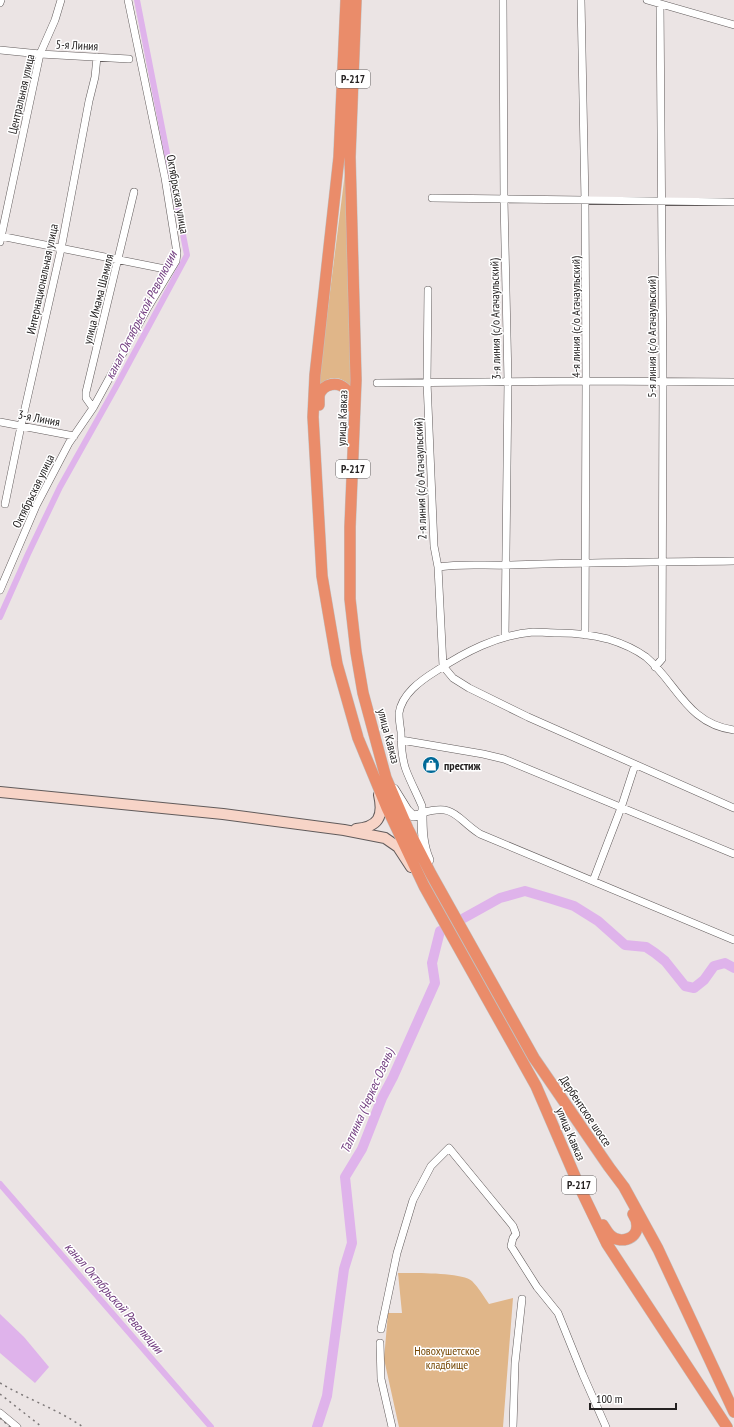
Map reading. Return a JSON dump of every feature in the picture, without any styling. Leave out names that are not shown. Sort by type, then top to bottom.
[{"type":"highway","name":"Р-217","points":[[315,469],[312,417],[315,375],[339,157],[346,0]]},
{"type":"highway","name":"улица Кавказ","points":[[356,0],[350,157],[356,380],[350,527],[350,599],[356,652],[363,693],[387,808],[424,886],[536,1086],[606,1244],[727,1427]]},
{"type":"highway","points":[[352,475],[349,396],[346,389],[341,386],[335,384],[328,385],[323,389],[320,395],[315,469],[322,576],[337,664],[358,738],[381,779]]},
{"type":"highway","name":"улица Кавказ","points":[[381,779],[408,829]]},
{"type":"highway","name":"Дербентское шоссе","points":[[408,829],[444,897],[534,1058],[624,1187],[658,1249],[734,1412]]},
{"type":"highway","points":[[580,1188],[611,1236],[621,1240],[630,1239],[636,1231],[636,1219],[609,1167]]},
{"type":"main road","points":[[344,830],[368,828],[377,820],[382,808],[381,779]]},
{"type":"main road","points":[[0,792],[223,814],[344,830],[385,838],[398,847],[424,886]]},
{"type":"street","name":"Центральная улица","points":[[0,238],[40,54],[55,20],[61,0]]},
{"type":"street","name":"Октябрьская улица","points":[[0,590],[36,506],[74,436],[93,408],[147,308],[176,261],[177,253],[166,178],[128,0]]},
{"type":"street","name":"3-я линия (с/о Агачаульский)","points":[[503,0],[504,200],[508,382],[505,637]]},
{"type":"street","name":"4-я линия (с/о Агачаульский)","points":[[580,0],[585,201],[585,635]]},
{"type":"street","points":[[647,0],[734,25],[734,30]]},
{"type":"street","name":"5-я линия (с/о Агачаульский)","points":[[655,667],[662,659],[663,381],[660,4]]},
{"type":"street","name":"5-я Линия","points":[[0,50],[40,54],[129,59]]},
{"type":"street","name":"Интернациональная улица","points":[[5,504],[61,249],[88,101],[95,76],[96,57]]},
{"type":"street","name":"улица Имама Шамиля","points":[[93,408],[86,398],[86,392],[119,261],[134,192]]},
{"type":"street","points":[[432,198],[734,202]]},
{"type":"street","points":[[0,238],[170,270]]},
{"type":"street","name":"2-я линия (с/о Агачаульский)","points":[[428,290],[427,382],[434,546],[438,566],[444,666]]},
{"type":"street","points":[[377,383],[586,381],[734,382]]},
{"type":"street","name":"3-я Линия","points":[[0,422],[74,436]]},
{"type":"street","points":[[438,566],[453,564],[506,565],[585,562],[734,561]]},
{"type":"street","points":[[444,897],[425,850],[422,836],[422,806],[406,769],[401,740],[399,714],[404,701],[412,689],[427,676],[444,666],[480,646],[505,637],[533,632],[585,635],[608,639],[629,647],[646,657],[693,711],[708,722],[725,729],[734,730]]},
{"type":"street","points":[[444,666],[452,678],[528,717],[734,808]]},
{"type":"street","points":[[401,740],[504,759],[734,854]]},
{"type":"street","points":[[593,881],[635,765]]},
{"type":"street","points":[[381,779],[398,793],[407,810],[413,816],[435,809],[453,813],[480,834],[734,940]]},
{"type":"street","points":[[381,1329],[397,1253],[413,1200],[431,1166],[448,1148],[513,1226],[516,1234],[513,1238],[511,1246],[537,1286],[558,1313],[606,1427]]},
{"type":"street","points":[[513,1427],[515,1363],[522,1299]]},
{"type":"street","points":[[380,1343],[381,1379],[392,1427]]},
{"type":"street","points":[[0,1412],[17,1427]]},
{"type":"green space","points":[[345,173],[352,388],[344,381],[335,378],[326,380],[318,387]]},
{"type":"green space","name":"Новохушетское кладбище","points":[[398,1273],[437,1274],[467,1278],[475,1284],[489,1304],[513,1298],[503,1427],[399,1427],[384,1359],[388,1313],[402,1313]]},
{"type":"shaded area","points":[[0,1314],[24,1337],[49,1367],[35,1383],[0,1353]]},
{"type":"waterway","name":"канал Октябрьской Революции","points":[[0,617],[60,487],[187,255],[137,0]]},
{"type":"waterway","name":"Талгинка (Черкес-Озень)","points":[[464,918],[500,898],[525,891],[574,906],[598,921],[625,945],[646,947],[665,961],[685,986],[694,988],[704,980],[714,966],[725,963],[734,968]]},
{"type":"waterway","name":"Талгинка (Черкес-Озень)","points":[[317,1427],[327,1396],[344,1269],[352,1243],[345,1177],[362,1149],[382,1098],[393,1077],[435,983],[432,963],[440,931]]},
{"type":"waterway","name":"канал Октябрьской Революции","points":[[0,1184],[211,1427]]},
{"type":"railway","points":[[0,1383],[63,1415],[83,1427]]},
{"type":"railway","points":[[0,1394],[42,1427]]},
{"type":"railway","points":[[0,1418],[10,1427]]},
{"type":"place","name":"престиж","points":[[431,765]]}]
